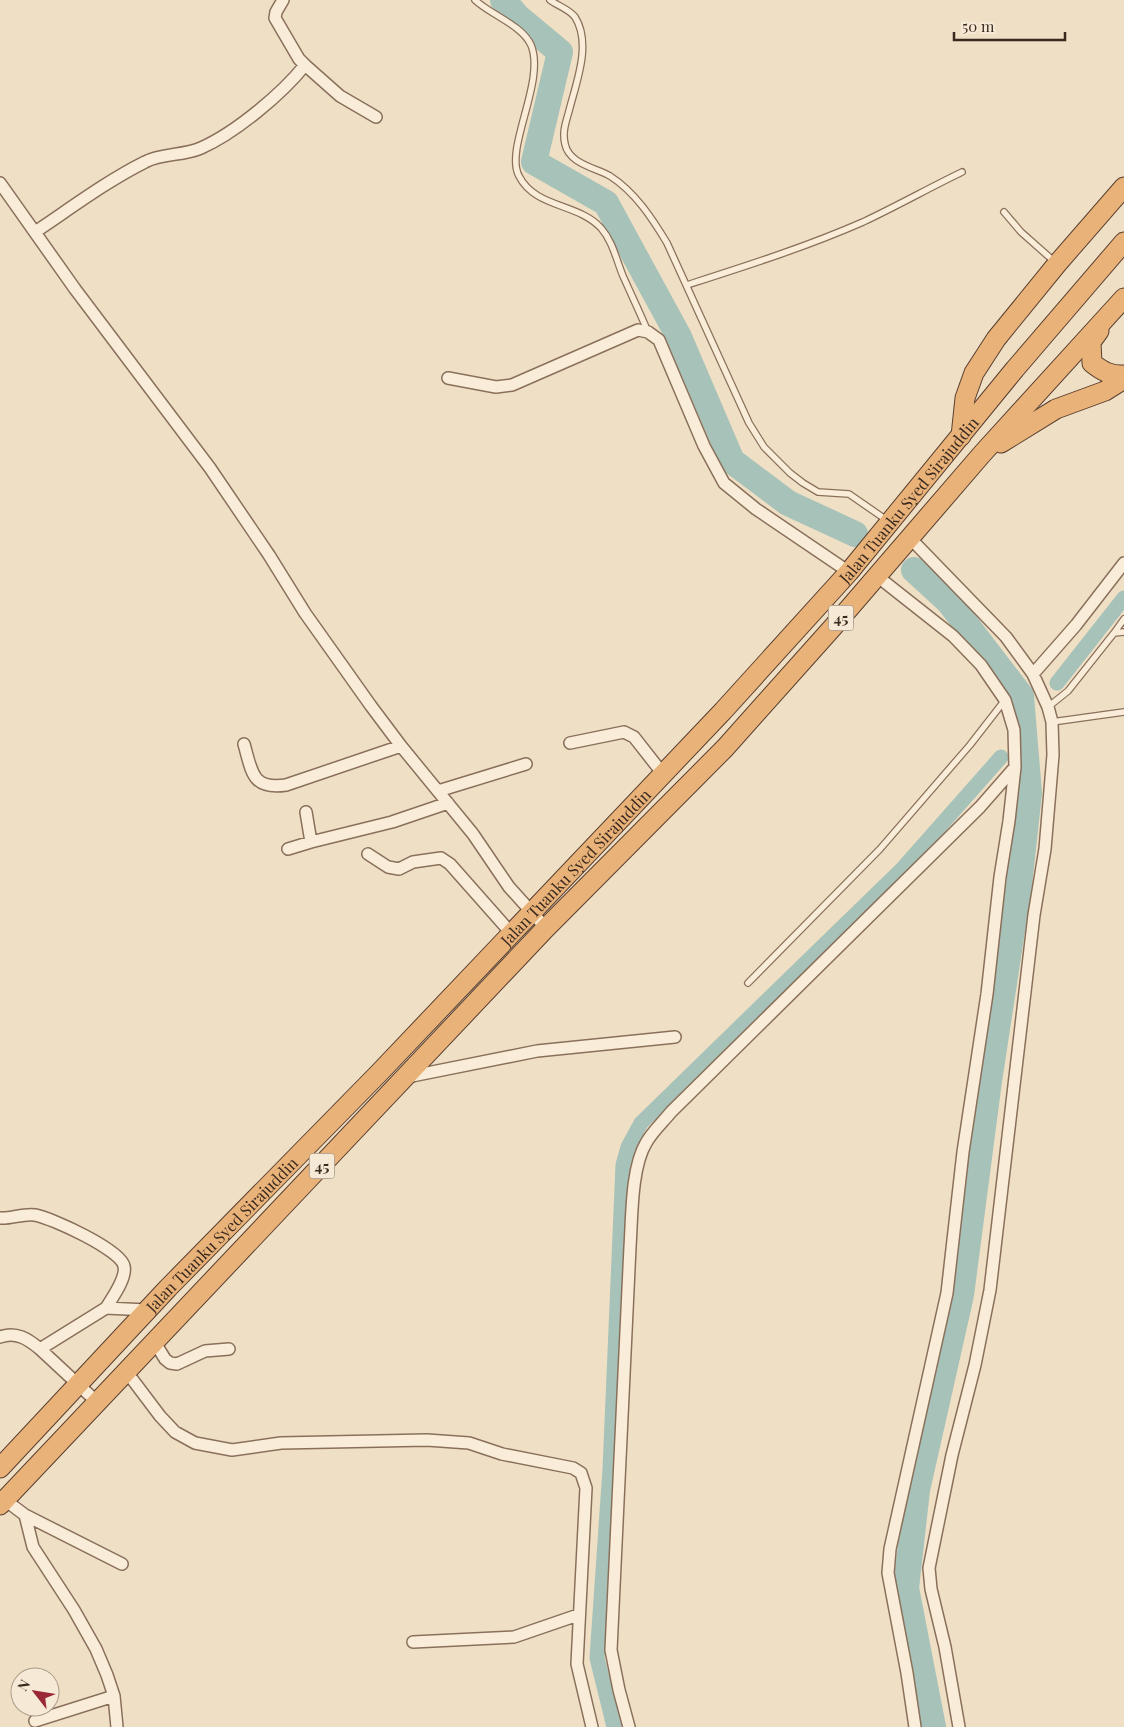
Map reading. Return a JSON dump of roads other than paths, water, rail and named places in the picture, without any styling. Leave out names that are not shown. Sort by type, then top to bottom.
[{"type":"highway","points":[[961,436],[965,398],[974,373],[996,339],[1057,264],[1124,187]]},
{"type":"highway","name":"Jalan Tuanku Syed Sirajuddin","points":[[0,1468],[147,1310],[379,1073],[723,712],[849,572],[1015,369],[1124,242]]},
{"type":"highway","points":[[1122,300],[1091,342],[1092,363],[1104,371],[1124,377]]},
{"type":"highway","name":"Jalan Tuanku Syed Sirajuddin","points":[[3,1502],[546,928],[725,748],[982,454],[1122,300]]},
{"type":"highway","points":[[996,339],[992,372],[995,376],[1000,377],[1015,369]]},
{"type":"highway","points":[[982,454],[1056,409],[1105,390],[1124,377]]},
{"type":"street","points":[[283,0],[276,12],[275,18],[299,59],[340,96],[376,117]]},
{"type":"street","points":[[35,232],[148,160],[191,151],[218,139],[286,87],[305,65]]},
{"type":"street","points":[[0,183],[75,289],[196,448],[335,655],[401,746],[448,803],[509,887],[546,928]]},
{"type":"street","points":[[448,378],[496,387],[512,385],[638,330],[648,332],[659,340],[704,446],[724,483],[756,509],[849,572]]},
{"type":"street","points":[[910,538],[1006,637],[1033,674],[1048,707],[1052,722],[1053,755],[1045,849],[1034,915],[990,1290],[975,1365],[952,1456],[929,1568],[959,1727]]},
{"type":"street","points":[[1033,674],[1076,625],[1124,562]]},
{"type":"street","points":[[877,576],[953,636],[981,665],[1005,700],[1014,730],[1015,767],[987,994],[963,1152],[947,1293],[890,1549],[888,1573],[908,1673],[915,1727]]},
{"type":"street","points":[[570,743],[624,732],[634,737],[663,774]]},
{"type":"street","points":[[244,744],[256,778],[263,784],[272,787],[401,746]]},
{"type":"street","points":[[438,791],[526,764]]},
{"type":"street","points":[[630,1727],[619,1690],[611,1650],[630,1247],[635,1182],[640,1156],[646,1142],[671,1112],[980,806],[1015,767]]},
{"type":"street","points":[[288,849],[392,822],[448,803]]},
{"type":"street","points":[[306,812],[311,842]]},
{"type":"street","points":[[368,854],[388,867],[399,869],[413,862],[442,858],[450,864],[512,934]]},
{"type":"street","points":[[407,1077],[537,1052],[675,1037]]},
{"type":"street","points":[[0,1218],[33,1215],[70,1228],[113,1252],[121,1258],[125,1268],[121,1283],[106,1308],[40,1349]]},
{"type":"street","points":[[106,1308],[147,1310]]},
{"type":"street","points":[[0,1337],[10,1334],[29,1340],[97,1402]]},
{"type":"street","points":[[154,1341],[165,1359],[170,1363],[177,1364],[205,1351],[229,1349]]},
{"type":"street","points":[[126,1371],[160,1416],[175,1432],[195,1443],[232,1450],[281,1443],[427,1440],[469,1443],[502,1454],[573,1468],[581,1473],[586,1488],[578,1615],[577,1664],[592,1727]]},
{"type":"street","points":[[3,1502],[122,1564]]},
{"type":"street","points":[[25,1515],[33,1547],[83,1625],[107,1675],[114,1696],[117,1727]]},
{"type":"street","points":[[413,1642],[514,1637],[578,1615]]},
{"type":"street","points":[[35,1721],[114,1696]]},
{"type":"lane","points":[[475,0],[524,35],[531,45],[534,60],[533,79],[516,156],[518,175],[528,190],[541,198],[587,216],[600,227],[612,244],[622,273],[648,332]]},
{"type":"lane","points":[[550,0],[566,9],[575,17],[581,32],[582,53],[563,133],[565,147],[578,162],[609,176],[629,191],[657,226],[687,285],[749,423],[764,447],[790,473],[818,492],[849,494],[890,523]]},
{"type":"lane","points":[[687,285],[784,254],[821,239],[864,221],[962,172]]},
{"type":"lane","points":[[1004,212],[1032,242],[1057,264]]},
{"type":"lane","points":[[1048,707],[1068,690],[1124,620]]},
{"type":"lane","points":[[1114,633],[1124,632]]},
{"type":"lane","points":[[748,983],[880,849],[970,745],[1005,700]]},
{"type":"lane","points":[[1052,722],[1124,712]]},
{"type":"waterway","points":[[503,0],[518,17],[560,52],[534,162],[606,203],[679,337],[732,461],[788,503],[855,534]]},
{"type":"waterway","points":[[914,570],[949,602],[1021,696],[1029,793],[1019,885],[989,1081],[961,1295],[917,1490],[906,1588],[933,1727]]},
{"type":"waterway","points":[[1057,683],[1124,598]]},
{"type":"waterway","points":[[614,1727],[597,1658],[610,1469],[623,1165],[628,1147],[641,1123],[903,868],[1001,757]]}]
